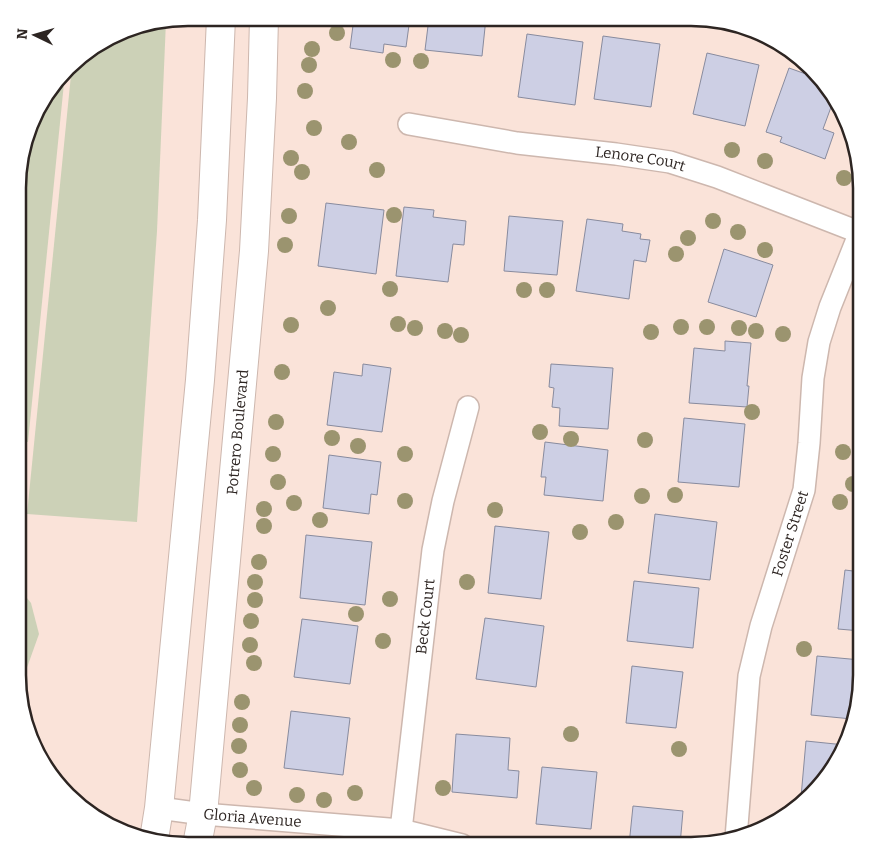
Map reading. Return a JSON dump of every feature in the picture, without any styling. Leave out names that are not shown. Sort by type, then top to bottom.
[{"type":"street","points":[[155,833],[159,808],[200,380],[212,220],[221,27]]},
{"type":"street","name":"Potrero Boulevard","points":[[199,836],[203,814],[254,251],[264,27]]},
{"type":"street","name":"Lenore Court","points":[[409,124],[517,143],[670,162],[717,177],[852,229]]},
{"type":"street","name":"Foster Street","points":[[737,830],[750,676],[761,626],[804,490],[813,378],[819,342],[830,307],[852,254]]},
{"type":"street","name":"Beck Court","points":[[401,830],[433,550],[443,501],[468,407]]},
{"type":"street","name":"Gloria Avenue","points":[[159,808],[203,814],[401,830],[425,836]]},
{"type":"green space","points":[[166,28],[157,231],[137,522],[27,514],[71,76],[81,66],[107,48],[136,35]]},
{"type":"green space","points":[[64,84],[28,442],[26,188],[29,157],[39,126],[48,107]]},
{"type":"green space","points":[[27,598],[31,603],[39,634],[27,668]]},
{"type":"building","points":[[485,26],[482,56],[425,50],[428,27]]},
{"type":"building","points":[[353,27],[409,27],[406,47],[384,44],[383,53],[350,48]]},
{"type":"building","points":[[527,34],[583,42],[575,105],[518,97]]},
{"type":"building","points":[[603,36],[660,44],[651,107],[594,99]]},
{"type":"building","points":[[707,53],[759,65],[745,126],[693,114]]},
{"type":"building","points":[[789,68],[806,74],[831,107],[823,129],[834,133],[825,159],[780,142],[782,137],[766,132]]},
{"type":"building","points":[[326,203],[384,210],[376,274],[318,266]]},
{"type":"building","points":[[404,207],[434,210],[433,217],[466,221],[464,245],[453,244],[448,282],[396,276]]},
{"type":"building","points":[[509,216],[563,221],[557,275],[504,271]]},
{"type":"building","points":[[587,219],[623,224],[622,231],[641,234],[640,239],[650,240],[646,262],[634,260],[629,299],[576,291]]},
{"type":"building","points":[[724,249],[773,265],[756,317],[708,302]]},
{"type":"building","points":[[725,341],[751,343],[747,407],[689,403],[694,348],[725,351]]},
{"type":"building","points":[[363,364],[391,368],[382,432],[327,425],[334,372],[362,376]]},
{"type":"building","points":[[551,364],[613,368],[608,429],[559,426],[560,408],[552,407],[554,388],[549,387]]},
{"type":"building","points":[[684,418],[745,424],[739,487],[678,482]]},
{"type":"building","points":[[545,442],[608,450],[603,501],[544,495],[546,477],[541,477]]},
{"type":"building","points":[[329,455],[381,462],[377,495],[371,494],[369,514],[323,508]]},
{"type":"building","points":[[655,514],[717,522],[710,580],[648,573]]},
{"type":"building","points":[[495,526],[549,532],[541,599],[488,593]]},
{"type":"building","points":[[306,535],[372,542],[365,605],[300,598]]},
{"type":"building","points":[[845,570],[852,571],[852,630],[838,629]]},
{"type":"building","points":[[634,581],[699,588],[693,648],[627,641]]},
{"type":"building","points":[[485,618],[544,626],[536,687],[476,679]]},
{"type":"building","points":[[302,619],[358,626],[350,684],[294,677]]},
{"type":"building","points":[[817,656],[852,659],[851,696],[847,718],[811,715]]},
{"type":"building","points":[[632,666],[683,672],[676,728],[626,723]]},
{"type":"building","points":[[291,711],[350,718],[343,775],[284,768]]},
{"type":"building","points":[[456,734],[510,738],[508,770],[519,771],[517,798],[452,792]]},
{"type":"building","points":[[806,741],[837,744],[819,773],[801,792]]},
{"type":"building","points":[[542,767],[597,772],[591,829],[536,824]]},
{"type":"building","points":[[633,806],[683,811],[681,836],[630,836]]}]
